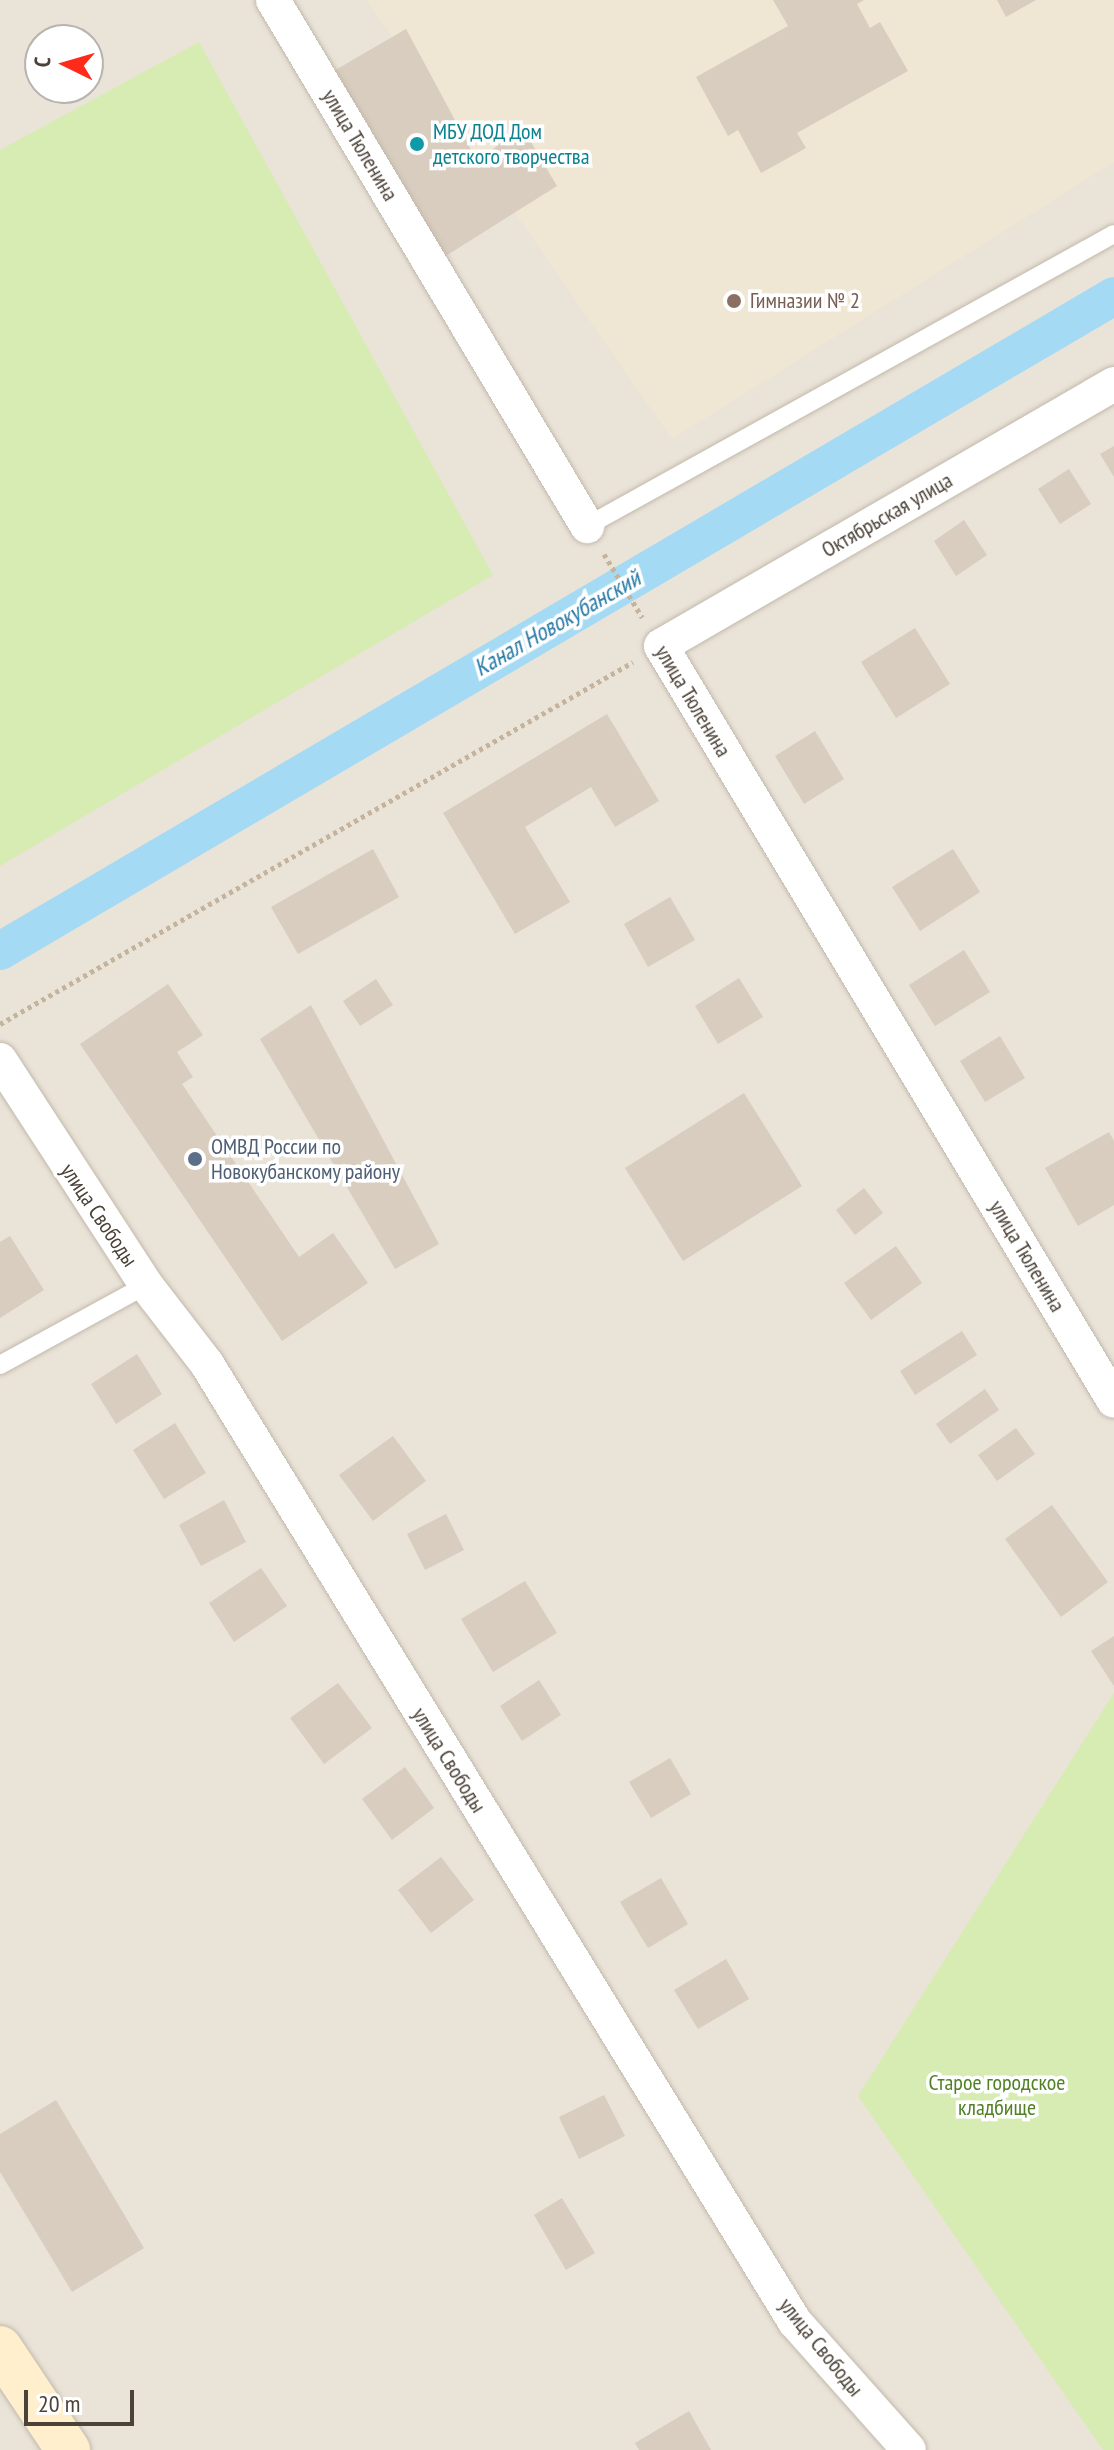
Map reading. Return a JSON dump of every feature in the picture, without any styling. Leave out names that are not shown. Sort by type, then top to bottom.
[{"type":"main road","points":[[0,2348],[68,2450]]},
{"type":"street","name":"улица Тюленина","points":[[273,0],[587,526]]},
{"type":"street","name":"Октябрьская улица","points":[[661,646],[1114,384]]},
{"type":"street","name":"улица Тюленина","points":[[661,646],[1114,1401]]},
{"type":"street","name":"улица Свободы","points":[[0,1060],[146,1285],[207,1364],[795,2322],[909,2450]]},
{"type":"lane","points":[[587,526],[1114,234]]},
{"type":"lane","points":[[0,1365],[146,1285]]},
{"type":"path","name":"улица Тюленина","points":[[587,526],[661,646]]},
{"type":"path","points":[[0,1024],[661,646]]},
{"type":"shaded area","points":[[0,0],[1114,0],[1114,2450],[0,2450]]},
{"type":"shaded area","name":"Гимназии № 2","points":[[367,0],[1114,0],[1114,162],[672,439]]},
{"type":"green space","points":[[199,42],[493,575],[0,866],[0,150],[85,104],[104,104],[104,94]]},
{"type":"green space","name":"Старое городское кладбище","points":[[1114,1693],[1114,2450],[1103,2450],[858,2096]]},
{"type":"building","points":[[773,0],[864,0],[857,4],[870,28],[880,22],[908,71],[797,133],[806,148],[761,173],[738,130],[728,136],[696,77],[788,26]]},
{"type":"building","points":[[997,0],[1036,0],[1006,17]]},
{"type":"building","name":"МБУ ДОД Дом детского творчества","points":[[406,29],[477,161],[522,127],[557,186],[433,264],[325,76]]},
{"type":"building","points":[[1114,446],[1114,477],[1100,454]]},
{"type":"building","points":[[1069,469],[1091,504],[1060,524],[1038,489]]},
{"type":"building","points":[[964,520],[987,555],[956,576],[934,541]]},
{"type":"building","points":[[915,628],[950,684],[896,718],[861,662]]},
{"type":"building","points":[[607,714],[659,801],[615,827],[591,787],[525,827],[570,902],[515,934],[443,813]]},
{"type":"building","points":[[815,731],[844,779],[804,804],[775,756]]},
{"type":"building","points":[[373,849],[399,897],[298,954],[271,907]]},
{"type":"building","points":[[953,849],[980,892],[920,931],[892,887]]},
{"type":"building","points":[[670,897],[695,940],[648,967],[624,924]]},
{"type":"building","points":[[964,950],[990,992],[935,1026],[909,985]]},
{"type":"building","points":[[739,978],[763,1017],[718,1044],[695,1006]]},
{"type":"building","points":[[376,979],[393,1005],[360,1026],[343,1001]]},
{"type":"building","name":"ОМВД России по Новокубанскому району","points":[[168,984],[203,1035],[177,1052],[193,1077],[182,1084],[299,1257],[333,1233],[368,1283],[282,1341],[80,1044]]},
{"type":"building","points":[[311,1005],[439,1244],[395,1269],[260,1039]]},
{"type":"building","points":[[1000,1036],[1025,1078],[985,1102],[960,1061]]},
{"type":"building","points":[[744,1093],[802,1186],[683,1261],[625,1168]]},
{"type":"building","points":[[1109,1132],[1114,1141],[1114,1205],[1078,1226],[1045,1168]]},
{"type":"building","points":[[864,1188],[883,1213],[855,1235],[836,1210]]},
{"type":"building","points":[[10,1236],[44,1290],[0,1318],[0,1242]]},
{"type":"building","points":[[896,1246],[922,1283],[871,1320],[844,1283]]},
{"type":"building","points":[[962,1331],[977,1355],[915,1395],[900,1371]]},
{"type":"building","points":[[137,1354],[162,1394],[116,1424],[91,1384]]},
{"type":"building","points":[[985,1389],[999,1410],[950,1444],[936,1424]]},
{"type":"building","points":[[175,1423],[206,1473],[164,1499],[133,1450]]},
{"type":"building","points":[[1016,1428],[1035,1454],[997,1481],[978,1455]]},
{"type":"building","points":[[393,1436],[426,1481],[373,1521],[339,1475]]},
{"type":"building","points":[[224,1500],[246,1542],[201,1566],[179,1525]]},
{"type":"building","points":[[1052,1505],[1108,1582],[1061,1617],[1005,1539]]},
{"type":"building","points":[[446,1514],[464,1550],[425,1570],[407,1534]]},
{"type":"building","points":[[261,1568],[287,1606],[234,1642],[209,1603]]},
{"type":"building","points":[[525,1581],[557,1633],[493,1672],[461,1619]]},
{"type":"building","points":[[1114,1636],[1114,1686],[1091,1651]]},
{"type":"building","points":[[539,1680],[561,1715],[522,1741],[500,1706]]},
{"type":"building","points":[[338,1683],[372,1728],[324,1764],[290,1718]]},
{"type":"building","points":[[670,1758],[691,1794],[651,1818],[629,1782]]},
{"type":"building","points":[[405,1767],[434,1808],[392,1840],[362,1799]]},
{"type":"building","points":[[441,1857],[474,1900],[431,1933],[398,1890]]},
{"type":"building","points":[[661,1878],[688,1924],[648,1948],[620,1902]]},
{"type":"building","points":[[726,1959],[749,1999],[698,2029],[674,1990]]},
{"type":"building","points":[[604,2095],[625,2136],[579,2159],[559,2117]]},
{"type":"building","points":[[56,2100],[144,2248],[72,2292],[0,2172],[0,2134]]},
{"type":"building","points":[[562,2198],[595,2253],[566,2270],[534,2215]]},
{"type":"building","points":[[689,2411],[711,2450],[639,2450],[635,2443]]},
{"type":"waterway","name":"Канал Новокубанский","points":[[0,951],[1114,296]]},
{"type":"place","name":"МБУ ДОД Дом детского творчества","points":[[417,144]]},
{"type":"place","name":"Гимназии № 2","points":[[734,301]]},
{"type":"place","name":"ОМВД России по Новокубанскому району","points":[[195,1159]]}]
